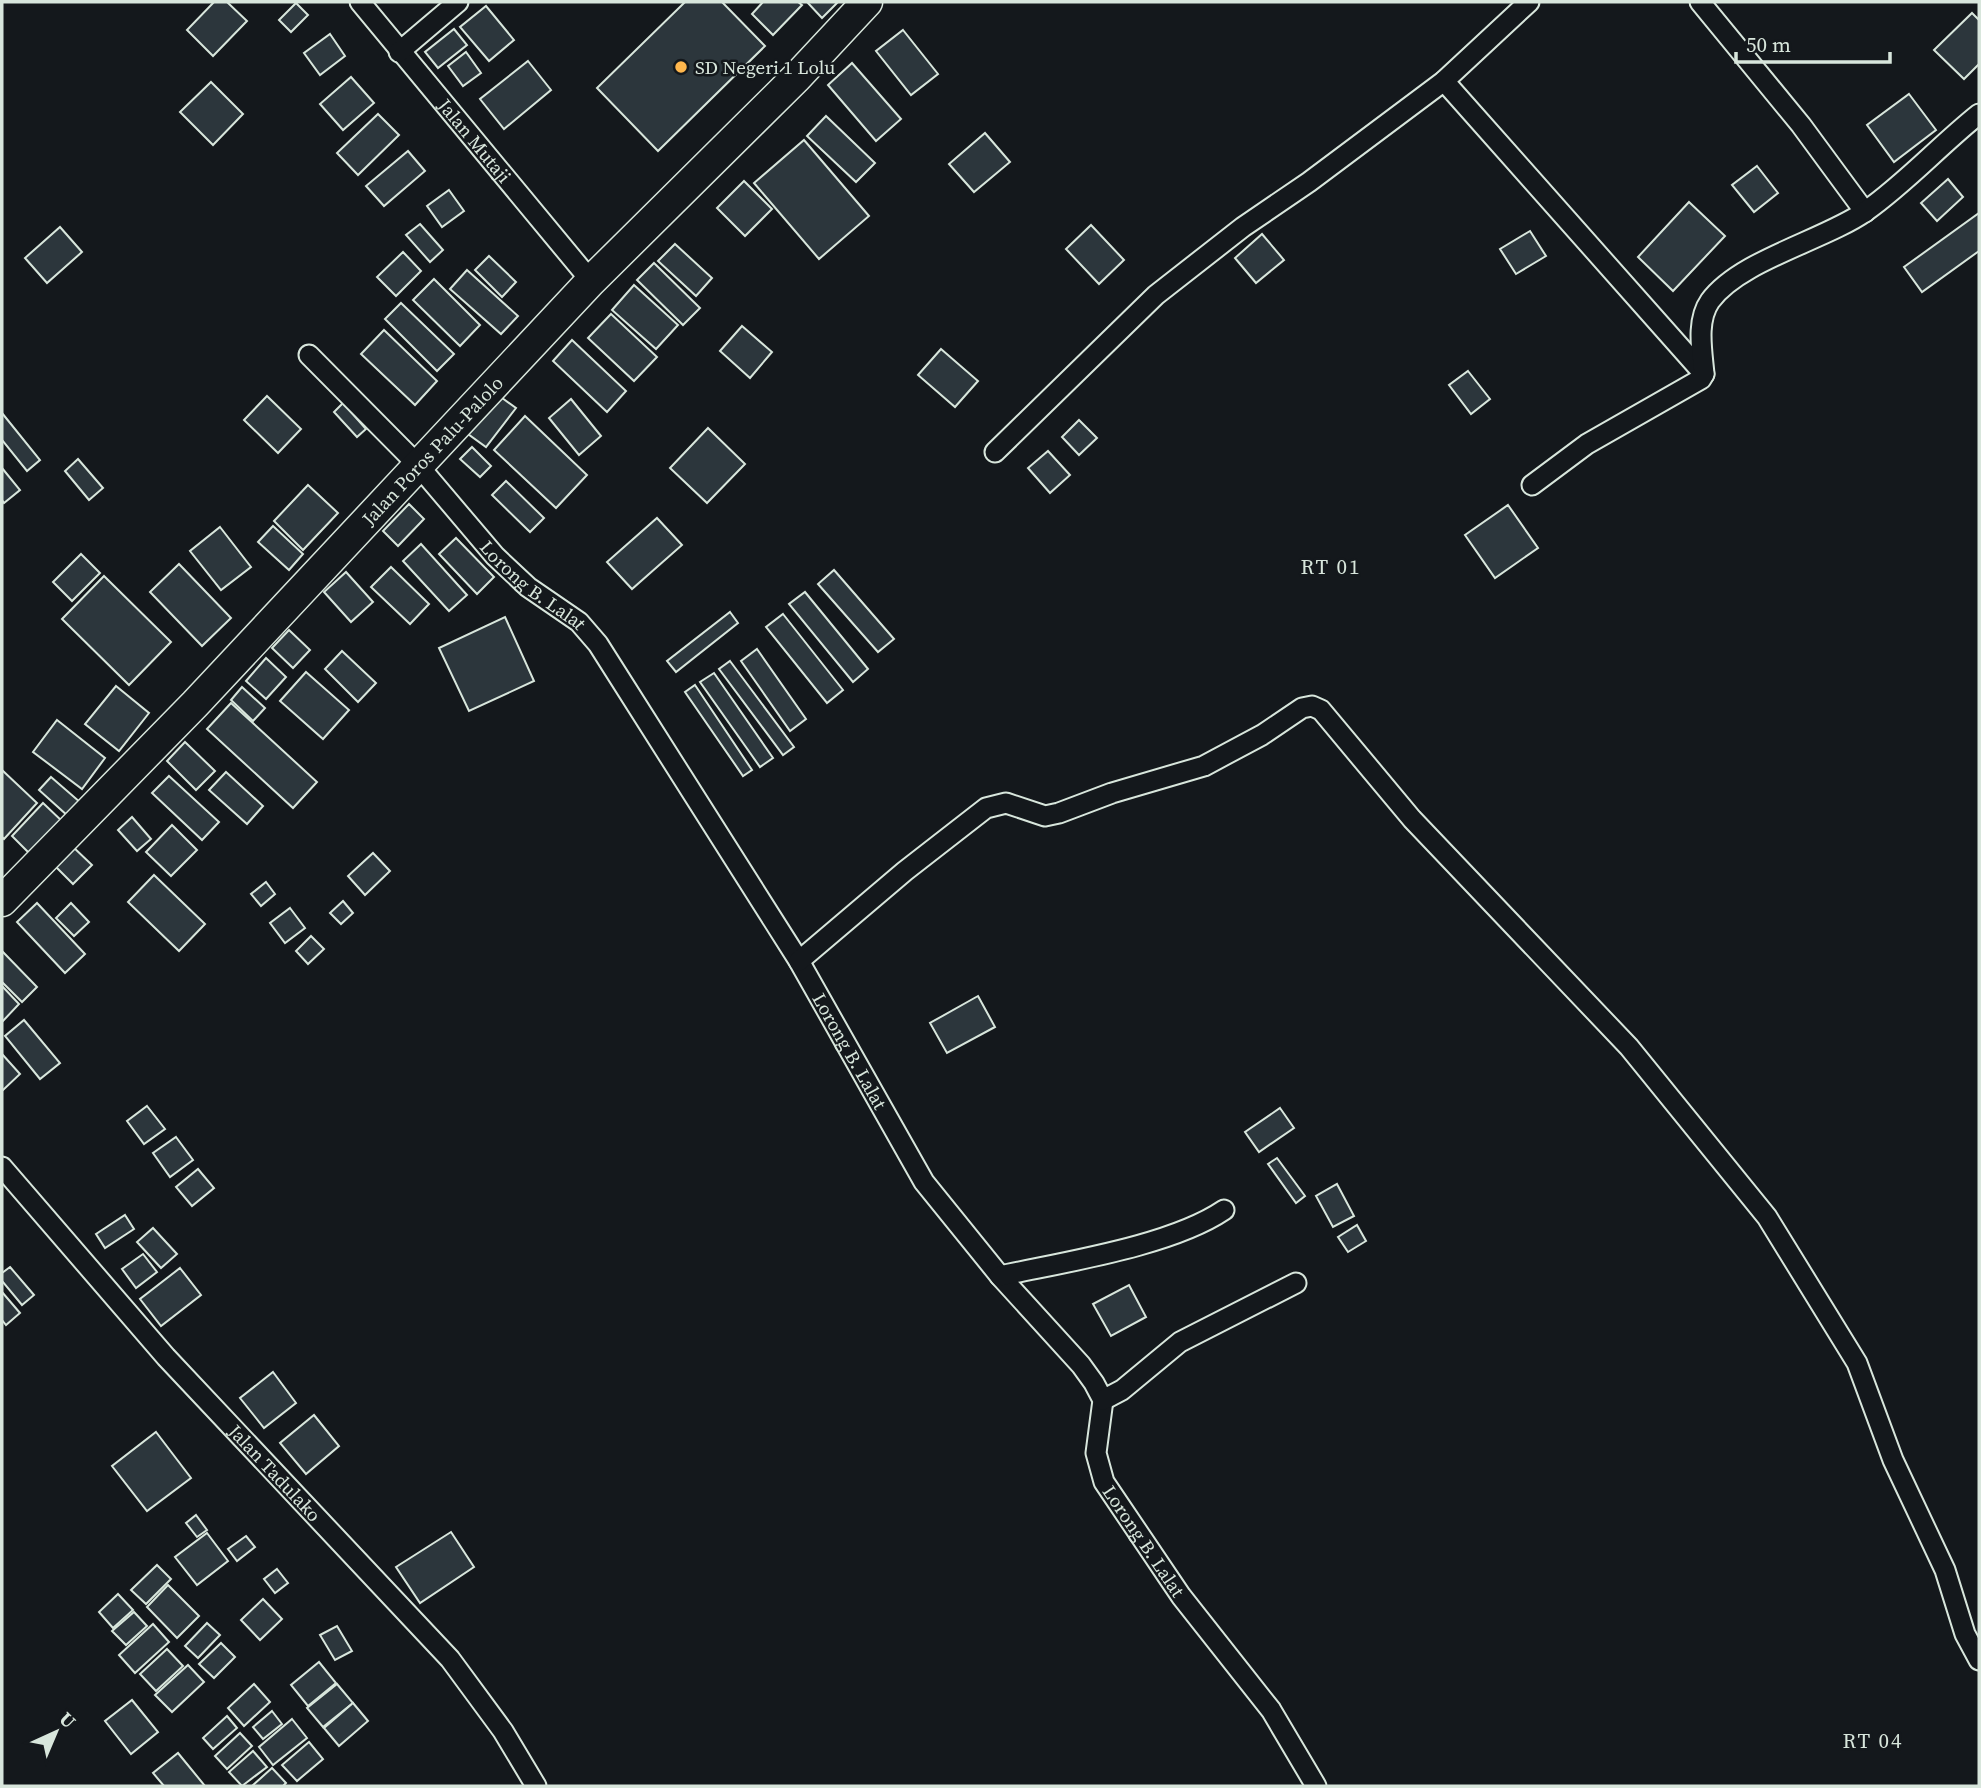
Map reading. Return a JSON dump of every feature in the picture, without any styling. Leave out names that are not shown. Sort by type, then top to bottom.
[{"type":"main road","name":"Jalan Poros Palu-Palolo","points":[[2,901],[195,704],[591,281],[788,86],[867,2]]},
{"type":"street","name":"Jalan Mutaji","points":[[360,2],[591,281]]},
{"type":"street","points":[[399,52],[458,2]]},
{"type":"street","points":[[995,452],[1156,295],[1243,227],[1444,81],[1529,2]]},
{"type":"street","points":[[1700,2],[1801,125],[1865,212]]},
{"type":"street","points":[[1444,81],[1704,374]]},
{"type":"street","points":[[1704,374],[1703,318],[1709,303],[1722,287],[1790,248],[1865,212],[1979,114]]},
{"type":"street","name":"Lorong B. Lalat","points":[[309,355],[418,464],[495,556],[528,587],[579,622],[598,644],[799,961],[924,1182],[1000,1276],[1081,1365],[1102,1400],[1096,1453],[1104,1482],[1181,1596],[1271,1710],[1316,1786]]},
{"type":"street","points":[[1532,485],[1587,444],[1676,395],[1704,374]]},
{"type":"street","points":[[799,961],[905,871],[986,808],[1006,803],[1045,816],[1059,813],[1112,793],[1205,766],[1262,735],[1302,708],[1312,706],[1321,710],[1412,819],[1629,1047],[1767,1217],[1857,1363],[1893,1460],[1945,1570],[1965,1634],[1979,1660]]},
{"type":"street","name":"Jalan Tadulako","points":[[2,1167],[166,1357],[450,1659],[503,1731],[537,1786]]},
{"type":"street","points":[[1000,1276],[1160,1238],[1205,1223],[1224,1210]]},
{"type":"street","points":[[1102,1400],[1122,1390],[1180,1342],[1296,1283]]},
{"type":"building","points":[[214,2],[227,2],[247,21],[213,56],[187,30]]},
{"type":"building","name":"SD Negeri 1 Lolu","points":[[685,2],[722,2],[765,46],[658,151],[597,88]]},
{"type":"building","points":[[763,2],[798,2],[802,5],[773,35],[752,14]]},
{"type":"building","points":[[807,2],[835,2],[837,3],[822,18]]},
{"type":"building","points":[[296,3],[308,15],[291,32],[279,20]]},
{"type":"building","points":[[486,6],[514,40],[489,61],[460,27]]},
{"type":"building","points":[[1972,13],[1979,20],[1979,64],[1964,79],[1934,50]]},
{"type":"building","points":[[454,29],[467,45],[438,68],[425,52]]},
{"type":"building","points":[[903,30],[938,74],[911,95],[876,51]]},
{"type":"building","points":[[330,34],[345,56],[320,75],[304,53]]},
{"type":"building","points":[[466,52],[481,73],[463,86],[448,66]]},
{"type":"building","points":[[528,61],[551,90],[504,129],[480,99]]},
{"type":"building","points":[[852,63],[901,119],[876,141],[828,85]]},
{"type":"building","points":[[351,77],[374,103],[343,130],[320,104]]},
{"type":"building","points":[[211,82],[243,114],[213,145],[180,112]]},
{"type":"building","points":[[1909,94],[1936,130],[1894,162],[1867,125]]},
{"type":"building","points":[[378,114],[399,135],[358,175],[337,153]]},
{"type":"building","points":[[826,116],[875,163],[856,182],[807,136]]},
{"type":"building","points":[[985,133],[1010,162],[974,192],[949,164]]},
{"type":"building","points":[[804,140],[869,216],[819,259],[754,183]]},
{"type":"building","points":[[408,151],[425,171],[384,206],[366,186]]},
{"type":"building","points":[[1757,166],[1778,193],[1754,212],[1732,185]]},
{"type":"building","points":[[1948,179],[1963,197],[1937,221],[1921,203]]},
{"type":"building","points":[[744,181],[772,209],[745,236],[717,208]]},
{"type":"building","points":[[449,190],[464,211],[442,227],[427,206]]},
{"type":"building","points":[[1689,202],[1725,236],[1673,291],[1638,257]]},
{"type":"building","points":[[1979,213],[1979,251],[1922,292],[1904,267]]},
{"type":"building","points":[[420,224],[443,250],[430,262],[406,235]]},
{"type":"building","points":[[1091,225],[1124,260],[1099,284],[1066,249]]},
{"type":"building","points":[[60,227],[82,252],[47,283],[25,258]]},
{"type":"building","points":[[1530,231],[1546,256],[1516,274],[1500,249]]},
{"type":"building","points":[[1262,234],[1284,260],[1256,283],[1235,258]]},
{"type":"building","points":[[675,244],[712,278],[696,296],[658,261]]},
{"type":"building","points":[[403,252],[421,271],[396,296],[377,277]]},
{"type":"building","points":[[489,256],[516,282],[502,297],[475,270]]},
{"type":"building","points":[[654,263],[700,308],[683,325],[637,280]]},
{"type":"building","points":[[467,270],[518,316],[501,334],[450,289]]},
{"type":"building","points":[[434,279],[480,325],[460,346],[413,300]]},
{"type":"building","points":[[634,285],[678,325],[656,349],[612,310]]},
{"type":"building","points":[[401,303],[454,354],[437,371],[385,319]]},
{"type":"building","points":[[611,314],[657,357],[634,381],[588,338]]},
{"type":"building","points":[[742,326],[772,352],[750,378],[720,351]]},
{"type":"building","points":[[384,330],[437,381],[415,405],[361,354]]},
{"type":"building","points":[[572,340],[626,391],[607,412],[553,361]]},
{"type":"building","points":[[941,349],[978,381],[955,407],[918,375]]},
{"type":"building","points":[[1468,371],[1490,399],[1471,414],[1449,385]]},
{"type":"building","points":[[498,395],[516,408],[486,447],[468,434]]},
{"type":"building","points":[[267,396],[301,429],[278,453],[244,420]]},
{"type":"building","points":[[571,399],[601,436],[579,455],[549,418]]},
{"type":"building","points":[[343,403],[366,429],[357,437],[334,412]]},
{"type":"building","points":[[2,413],[40,460],[27,471],[2,440]]},
{"type":"building","points":[[525,416],[587,475],[556,508],[494,450]]},
{"type":"building","points":[[1079,420],[1097,438],[1079,455],[1062,437]]},
{"type":"building","points":[[708,428],[745,464],[707,503],[670,468]]},
{"type":"building","points":[[472,447],[491,466],[480,477],[460,459]]},
{"type":"building","points":[[1048,451],[1070,475],[1050,493],[1028,468]]},
{"type":"building","points":[[78,459],[103,488],[89,500],[65,471]]},
{"type":"building","points":[[2,468],[20,490],[4,503],[2,500]]},
{"type":"building","points":[[506,481],[544,518],[530,532],[492,495]]},
{"type":"building","points":[[308,485],[338,513],[303,550],[274,521]]},
{"type":"building","points":[[409,504],[424,519],[398,546],[383,531]]},
{"type":"building","points":[[1508,505],[1538,548],[1495,578],[1465,535]]},
{"type":"building","points":[[657,518],[682,545],[632,589],[607,562]]},
{"type":"building","points":[[273,526],[303,554],[289,570],[258,542]]},
{"type":"building","points":[[220,527],[251,567],[221,590],[190,551]]},
{"type":"building","points":[[456,538],[494,577],[477,594],[439,554]]},
{"type":"building","points":[[421,544],[467,595],[449,611],[403,561]]},
{"type":"building","points":[[81,554],[100,573],[72,601],[53,582]]},
{"type":"building","points":[[179,564],[231,618],[202,646],[150,592]]},
{"type":"building","points":[[391,567],[429,604],[410,624],[371,587]]},
{"type":"building","points":[[834,570],[894,639],[878,652],[818,584]]},
{"type":"building","points":[[346,572],[373,602],[351,622],[324,592]]},
{"type":"building","points":[[104,576],[171,642],[129,685],[62,619]]},
{"type":"building","points":[[805,592],[868,669],[853,682],[789,604]]},
{"type":"building","points":[[730,612],[738,623],[676,672],[667,661]]},
{"type":"building","points":[[783,614],[843,690],[827,703],[766,627]]},
{"type":"building","points":[[505,617],[534,681],[469,711],[439,648]]},
{"type":"building","points":[[289,630],[310,650],[293,668],[272,648]]},
{"type":"building","points":[[757,649],[806,719],[790,731],[741,661]]},
{"type":"building","points":[[342,651],[376,683],[358,702],[325,669]]},
{"type":"building","points":[[266,658],[286,677],[266,699],[246,681]]},
{"type":"building","points":[[730,661],[794,747],[783,755],[719,669]]},
{"type":"building","points":[[306,672],[349,710],[323,739],[280,701]]},
{"type":"building","points":[[714,673],[773,758],[760,767],[700,682]]},
{"type":"building","points":[[695,685],[752,770],[743,776],[685,692]]},
{"type":"building","points":[[116,686],[149,713],[119,751],[85,724]]},
{"type":"building","points":[[242,687],[265,708],[253,721],[231,700]]},
{"type":"building","points":[[231,703],[317,782],[293,808],[207,729]]},
{"type":"building","points":[[57,720],[105,758],[82,789],[33,752]]},
{"type":"building","points":[[185,742],[215,771],[196,790],[167,761]]},
{"type":"building","points":[[2,770],[37,803],[4,839],[2,837]]},
{"type":"building","points":[[226,772],[263,806],[247,824],[209,790]]},
{"type":"building","points":[[169,776],[219,822],[202,840],[152,793]]},
{"type":"building","points":[[51,777],[81,803],[68,816],[39,790]]},
{"type":"building","points":[[43,803],[64,823],[32,856],[12,836]]},
{"type":"building","points":[[132,817],[151,839],[137,851],[118,830]]},
{"type":"building","points":[[172,825],[197,850],[171,876],[146,852]]},
{"type":"building","points":[[71,845],[92,865],[73,884],[53,864]]},
{"type":"building","points":[[373,853],[390,871],[365,895],[348,876]]},
{"type":"building","points":[[154,875],[205,924],[179,951],[128,902]]},
{"type":"building","points":[[266,882],[275,894],[261,906],[251,894]]},
{"type":"building","points":[[343,901],[353,913],[341,924],[330,913]]},
{"type":"building","points":[[37,903],[85,954],[65,973],[17,922]]},
{"type":"building","points":[[71,903],[89,922],[74,936],[56,918]]},
{"type":"building","points":[[290,908],[305,928],[285,943],[270,923]]},
{"type":"building","points":[[311,936],[324,949],[308,964],[296,951]]},
{"type":"building","points":[[2,951],[37,987],[22,1002],[2,982]]},
{"type":"building","points":[[2,986],[19,1004],[2,1022]]},
{"type":"building","points":[[978,996],[995,1027],[947,1053],[930,1023]]},
{"type":"building","points":[[24,1020],[60,1063],[40,1079],[5,1036]]},
{"type":"building","points":[[2,1054],[20,1074],[2,1091]]},
{"type":"building","points":[[147,1106],[165,1129],[144,1144],[127,1121]]},
{"type":"building","points":[[1280,1108],[1294,1128],[1259,1152],[1245,1132]]},
{"type":"building","points":[[176,1137],[193,1160],[170,1177],[153,1153]]},
{"type":"building","points":[[1277,1158],[1305,1196],[1296,1203],[1268,1164]]},
{"type":"building","points":[[198,1169],[214,1188],[192,1206],[176,1187]]},
{"type":"building","points":[[1337,1184],[1354,1216],[1333,1227],[1316,1196]]},
{"type":"building","points":[[125,1215],[134,1229],[105,1248],[96,1234]]},
{"type":"building","points":[[1357,1225],[1366,1241],[1348,1252],[1338,1237]]},
{"type":"building","points":[[153,1228],[177,1254],[161,1268],[137,1242]]},
{"type":"building","points":[[143,1254],[157,1272],[136,1288],[122,1269]]},
{"type":"building","points":[[10,1267],[34,1295],[22,1305],[2,1281],[2,1273]]},
{"type":"building","points":[[180,1268],[201,1295],[161,1326],[140,1299]]},
{"type":"building","points":[[1129,1285],[1146,1317],[1111,1336],[1093,1304]]},
{"type":"building","points":[[2,1292],[20,1313],[6,1325],[2,1320]]},
{"type":"building","points":[[273,1372],[296,1403],[264,1428],[240,1398]]},
{"type":"building","points":[[314,1415],[339,1446],[306,1474],[280,1443]]},
{"type":"building","points":[[156,1432],[191,1478],[147,1511],[112,1466]]},
{"type":"building","points":[[196,1515],[207,1530],[197,1537],[186,1523]]},
{"type":"building","points":[[451,1532],[474,1567],[420,1603],[396,1567]]},
{"type":"building","points":[[207,1533],[228,1561],[197,1585],[175,1557]]},
{"type":"building","points":[[246,1536],[255,1547],[237,1561],[228,1549]]},
{"type":"building","points":[[157,1565],[171,1579],[146,1604],[131,1590]]},
{"type":"building","points":[[277,1569],[288,1583],[275,1593],[264,1579]]},
{"type":"building","points":[[168,1585],[199,1616],[177,1638],[147,1607]]},
{"type":"building","points":[[118,1594],[133,1610],[113,1628],[99,1612]]},
{"type":"building","points":[[263,1599],[282,1619],[260,1640],[241,1620]]},
{"type":"building","points":[[134,1612],[147,1626],[126,1645],[112,1631]]},
{"type":"building","points":[[207,1623],[220,1635],[198,1658],[185,1646]]},
{"type":"building","points":[[153,1624],[169,1642],[135,1673],[119,1655]]},
{"type":"building","points":[[337,1626],[352,1651],[335,1660],[320,1635]]},
{"type":"building","points":[[221,1643],[235,1657],[214,1678],[199,1664]]},
{"type":"building","points":[[167,1649],[183,1666],[156,1691],[140,1674]]},
{"type":"building","points":[[319,1662],[336,1683],[308,1706],[291,1685]]},
{"type":"building","points":[[188,1665],[204,1682],[172,1712],[155,1695]]},
{"type":"building","points":[[254,1684],[270,1702],[244,1726],[228,1708]]},
{"type":"building","points":[[337,1684],[353,1703],[323,1727],[307,1708]]},
{"type":"building","points":[[132,1700],[158,1732],[131,1754],[105,1721]]},
{"type":"building","points":[[353,1703],[368,1721],[339,1746],[324,1728]]},
{"type":"building","points":[[272,1711],[282,1724],[263,1739],[253,1727]]},
{"type":"building","points":[[227,1716],[237,1728],[213,1749],[203,1738]]},
{"type":"building","points":[[292,1719],[307,1738],[273,1765],[259,1747]]},
{"type":"building","points":[[240,1733],[252,1746],[227,1769],[215,1756]]},
{"type":"building","points":[[309,1742],[323,1759],[297,1781],[282,1765]]},
{"type":"building","points":[[253,1751],[267,1767],[242,1786],[229,1772]]},
{"type":"building","points":[[178,1753],[205,1786],[164,1786],[153,1773]]},
{"type":"building","points":[[272,1768],[286,1783],[283,1786],[252,1786]]},
{"type":"place","name":"SD Negeri 1 Lolu","points":[[681,67]]},
{"type":"district","name":"RT 01","points":[[1331,567]]},
{"type":"district","name":"RT 04","points":[[1873,1741]]}]
